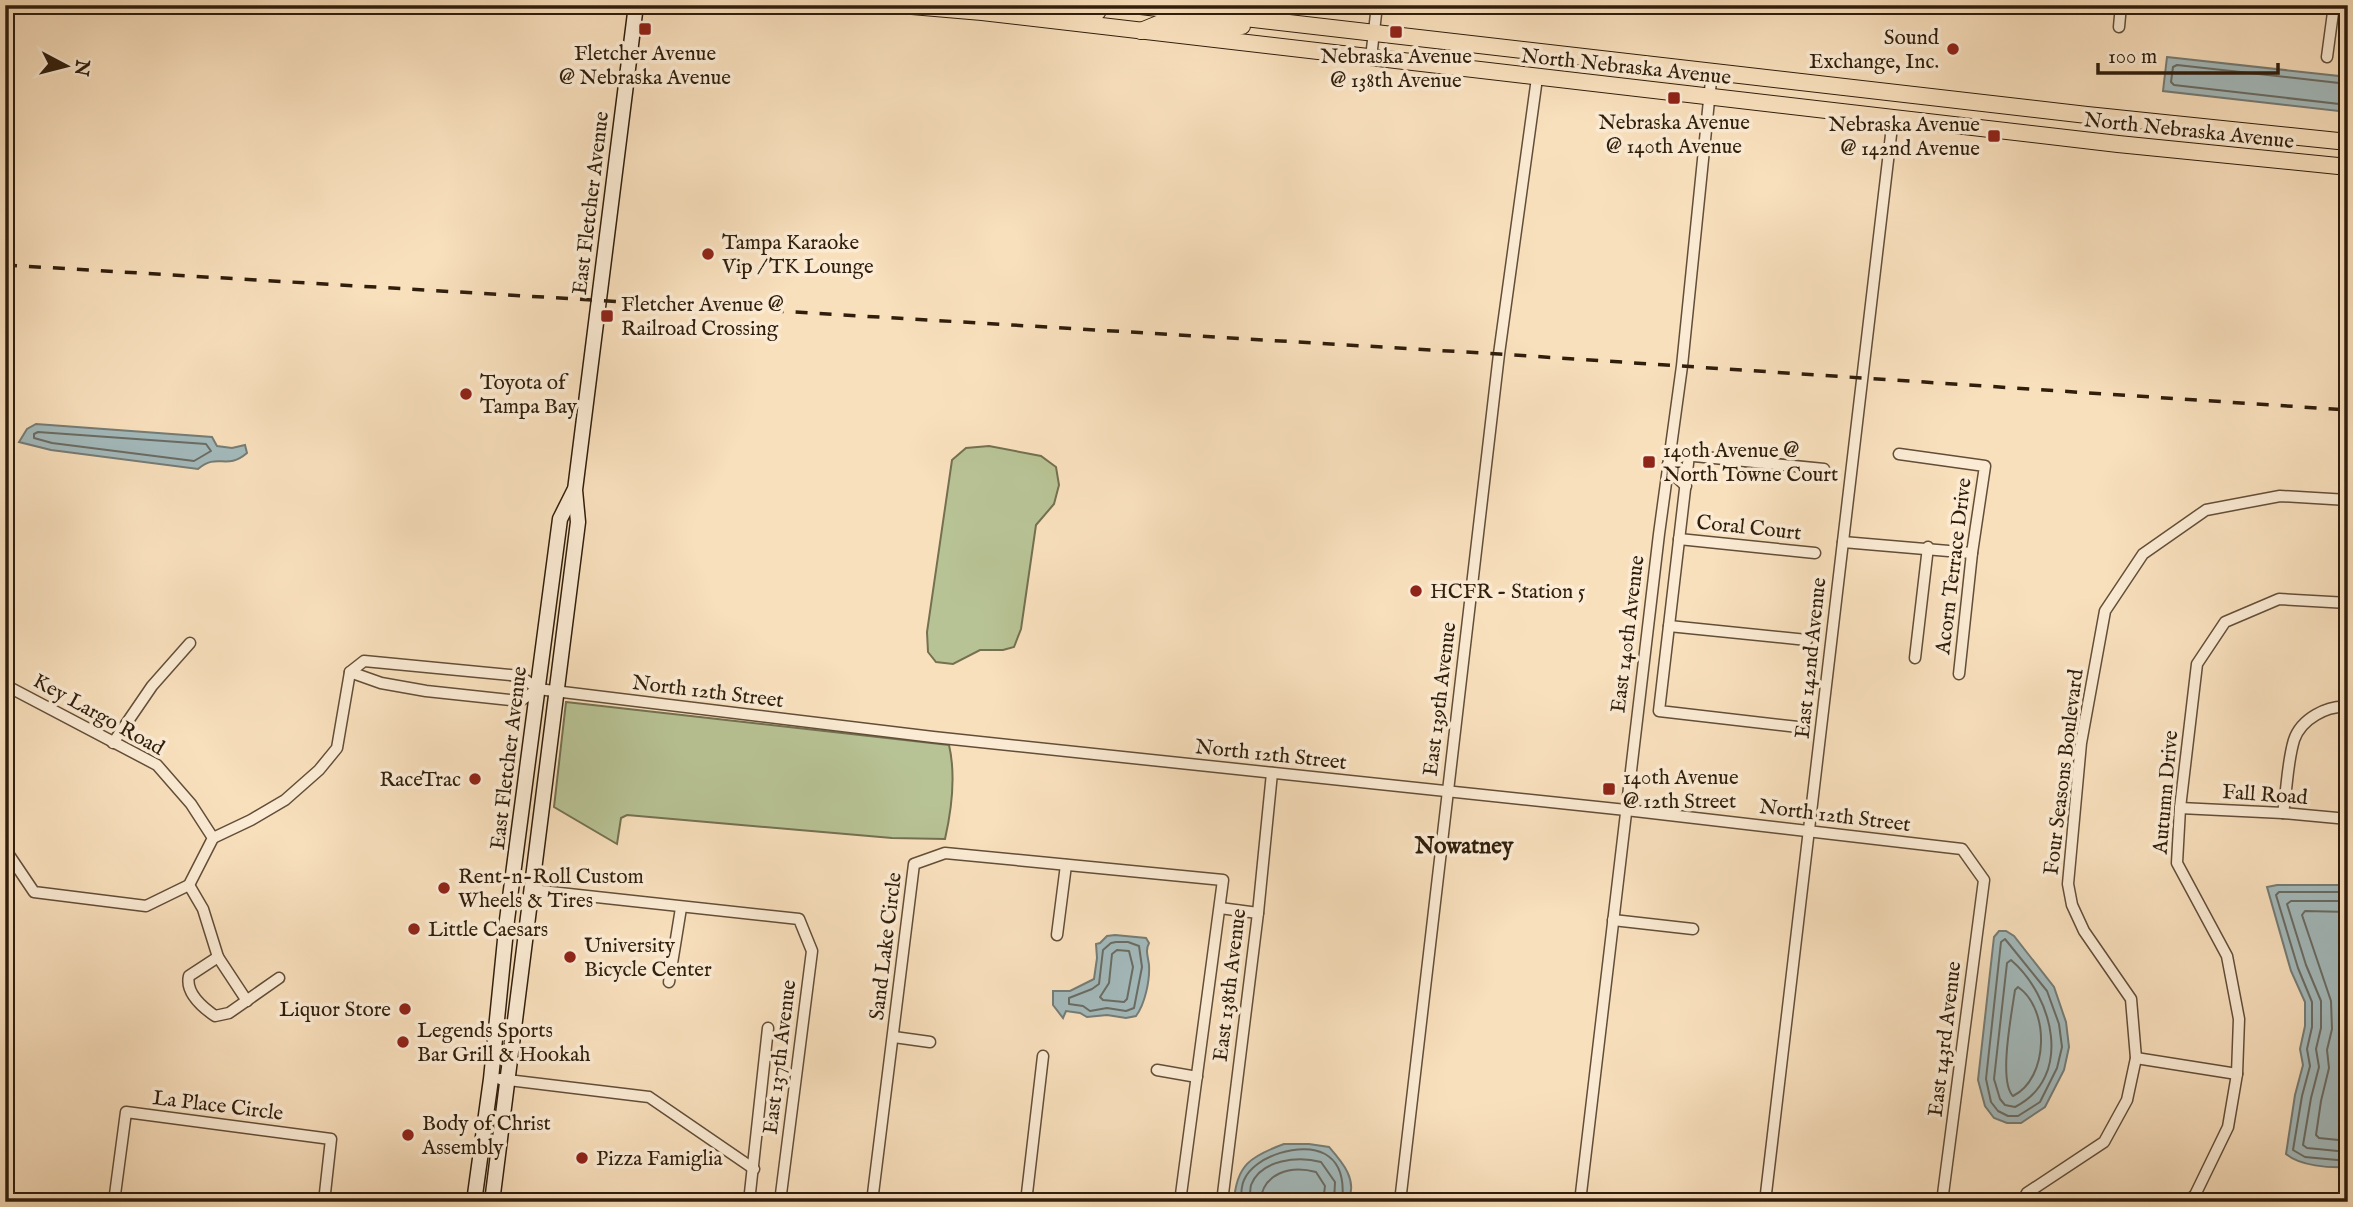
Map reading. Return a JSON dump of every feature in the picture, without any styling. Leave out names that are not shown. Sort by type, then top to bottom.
[{"type":"main road","name":"East Fletcher Avenue","points":[[492,1202],[578,522],[575,490],[636,5]]},
{"type":"main road","points":[[982,12],[1009,7],[1093,13],[1102,5]]},
{"type":"main road","name":"North Nebraska Avenue","points":[[1132,5],[1875,91],[2348,142]]},
{"type":"main road","name":"North Nebraska Avenue","points":[[911,6],[982,12],[2118,144],[2348,167]]},
{"type":"main road","points":[[1139,32],[1163,22],[1206,27],[1290,24]]},
{"type":"main road","points":[[1686,94],[1690,69]]},
{"type":"main road","points":[[1875,91],[1887,100],[1893,118]]},
{"type":"main road","name":"East Fletcher Avenue","points":[[474,1202],[559,519],[575,490]]},
{"type":"main road","points":[[527,768],[532,802],[526,852],[532,890]]},
{"type":"street","points":[[1371,58],[1377,5]]},
{"type":"street","points":[[2119,27],[2122,5]]},
{"type":"street","points":[[2327,57],[2334,5]]},
{"type":"street","name":"East 140th Avenue","points":[[1580,1202],[1682,366],[1712,71]]},
{"type":"street","name":"East 139th Avenue","points":[[1401,1202],[1499,354],[1537,78]]},
{"type":"street","name":"East 142nd Avenue","points":[[1765,1202],[1893,118]]},
{"type":"street","name":"Acorn Terrace Drive","points":[[1899,454],[1985,466],[1972,553],[1959,674]]},
{"type":"street","points":[[1686,486],[1674,475],[1668,464],[1684,455],[1824,470]]},
{"type":"street","points":[[1689,455],[1658,711],[1798,727]]},
{"type":"street","name":"Four Seasons Boulevard","points":[[2022,1202],[2027,1194],[2104,1142],[2127,1100],[2136,1058],[2131,999],[2084,931],[2072,905],[2068,884],[2081,743],[2105,611],[2143,554],[2206,510],[2280,496],[2348,500]]},
{"type":"street","name":"Coral Court","points":[[1679,539],[1815,553]]},
{"type":"street","points":[[1843,542],[1928,547],[1972,553]]},
{"type":"street","points":[[1915,658],[1928,547]]},
{"type":"street","name":"Autumn Drive","points":[[2191,1198],[2228,1126],[2238,1074],[2239,1019],[2227,956],[2177,863],[2180,808],[2197,664],[2225,622],[2279,598],[2348,603]]},
{"type":"street","points":[[1669,626],[1807,640]]},
{"type":"street","points":[[113,743],[152,685],[190,643]]},
{"type":"street","points":[[5,849],[34,892],[146,906],[189,885],[213,838],[285,800],[319,770],[337,748],[350,672],[364,660],[520,676],[538,689],[520,701],[415,689],[381,683],[350,672]]},
{"type":"street","name":"Key Largo Road","points":[[5,685],[157,765],[191,804],[213,838]]},
{"type":"street","name":"North 12th Street","points":[[538,689],[948,738],[1626,810],[1962,849],[1984,880]]},
{"type":"street","points":[[2283,813],[2295,738],[2309,719],[2336,706],[2348,707]]},
{"type":"street","name":"East 138th Avenue","points":[[1222,1202],[1258,913],[1272,773]]},
{"type":"street","name":"Fall Road","points":[[2180,808],[2348,819]]},
{"type":"street","name":"Sand Lake Circle","points":[[872,1202],[914,864],[946,853],[1223,880],[1180,1202]]},
{"type":"street","points":[[1057,935],[1066,866]]},
{"type":"street","name":"East 143rd Avenue","points":[[1942,1202],[1984,880]]},
{"type":"street","points":[[189,885],[203,909],[218,957],[247,1001]]},
{"type":"street","points":[[532,890],[681,908],[669,982]]},
{"type":"street","name":"East 137th Avenue","points":[[681,908],[799,919],[812,951],[780,1202]]},
{"type":"street","points":[[1220,908],[1258,913]]},
{"type":"street","points":[[1613,920],[1693,929]]},
{"type":"street","points":[[218,957],[189,976],[187,982],[199,1005],[215,1017],[229,1013],[279,978]]},
{"type":"street","points":[[749,1202],[768,1028]]},
{"type":"street","points":[[894,1037],[930,1042]]},
{"type":"street","points":[[1026,1202],[1043,1056]]},
{"type":"street","points":[[2136,1058],[2238,1074]]},
{"type":"street","points":[[1157,1070],[1197,1077]]},
{"type":"street","points":[[491,1079],[649,1097],[754,1169]]},
{"type":"street","name":"La Place Circle","points":[[114,1202],[126,1112],[331,1139],[324,1202]]},
{"type":"street","points":[[2191,1198],[2205,1202]]},
{"type":"green space","points":[[989,446],[1041,456],[1056,467],[1059,485],[1054,504],[1036,525],[1021,629],[1014,647],[980,650],[953,664],[936,662],[928,652],[927,632],[952,460],[966,448]]},
{"type":"green space","points":[[566,702],[949,745],[952,792],[945,839],[892,838],[627,815],[621,818],[617,844],[554,807]]},
{"type":"water","points":[[2167,57],[2348,77],[2347,112],[2163,91]]},
{"type":"water","points":[[36,424],[212,437],[217,446],[232,448],[245,445],[247,453],[233,461],[211,462],[198,469],[51,450],[19,442],[27,429]]},
{"type":"water","points":[[2348,885],[2348,1167],[2307,1164],[2286,1154],[2295,1095],[2303,1065],[2300,1049],[2305,1026],[2305,1002],[2291,971],[2267,887]]},
{"type":"water","points":[[1999,931],[2006,931],[2014,936],[2054,987],[2066,1022],[2069,1047],[2064,1070],[2045,1107],[2021,1123],[2007,1123],[1994,1118],[1985,1106],[1978,1080],[1994,937]]},
{"type":"water","points":[[1107,936],[1146,938],[1149,943],[1148,985],[1136,1016],[1087,1017],[1066,1011],[1063,1018],[1053,1005],[1053,991],[1070,991],[1094,979],[1096,944]]},
{"type":"water","points":[[1284,1144],[1329,1147],[1348,1172],[1351,1194],[1348,1202],[1234,1202],[1238,1179],[1247,1164]]},
{"type":"railway","points":[[5,265],[1499,354],[2348,410]]},
{"type":"place","name":"Fletcher Avenue @ Nebraska Avenue","points":[[645,29]]},
{"type":"place","name":"Nebraska Avenue @ 138th Avenue","points":[[1396,32]]},
{"type":"place","name":"Sound Exchange, Inc.","points":[[1953,49]]},
{"type":"place","name":"Nebraska Avenue @ 140th Avenue","points":[[1674,98]]},
{"type":"place","name":"Nebraska Avenue @ 142nd Avenue","points":[[1994,136]]},
{"type":"place","name":"Tampa Karaoke Vip / TK Lounge","points":[[708,254]]},
{"type":"place","name":"Fletcher Avenue @ Railroad Crossing","points":[[607,316]]},
{"type":"place","name":"Toyota of Tampa Bay","points":[[466,394]]},
{"type":"place","name":"140th Avenue @ North Towne Court","points":[[1649,462]]},
{"type":"place","name":"HCFR - Station 5","points":[[1416,591]]},
{"type":"place","name":"RaceTrac","points":[[475,779]]},
{"type":"place","name":"140th Avenue @ 12th Street","points":[[1609,789]]},
{"type":"place","name":"Rent-n-Roll Custom Wheels & Tires","points":[[444,888]]},
{"type":"place","name":"Little Caesars","points":[[414,929]]},
{"type":"place","name":"University Bicycle Center","points":[[570,957]]},
{"type":"place","name":"Liquor Store","points":[[405,1009]]},
{"type":"place","name":"Legends Sports Bar Grill & Hookah","points":[[403,1042]]},
{"type":"place","name":"Body of Christ Assembly","points":[[408,1135]]},
{"type":"place","name":"Pizza Famiglia","points":[[582,1158]]},
{"type":"district","name":"Nowatney","points":[[1464,845]]}]
